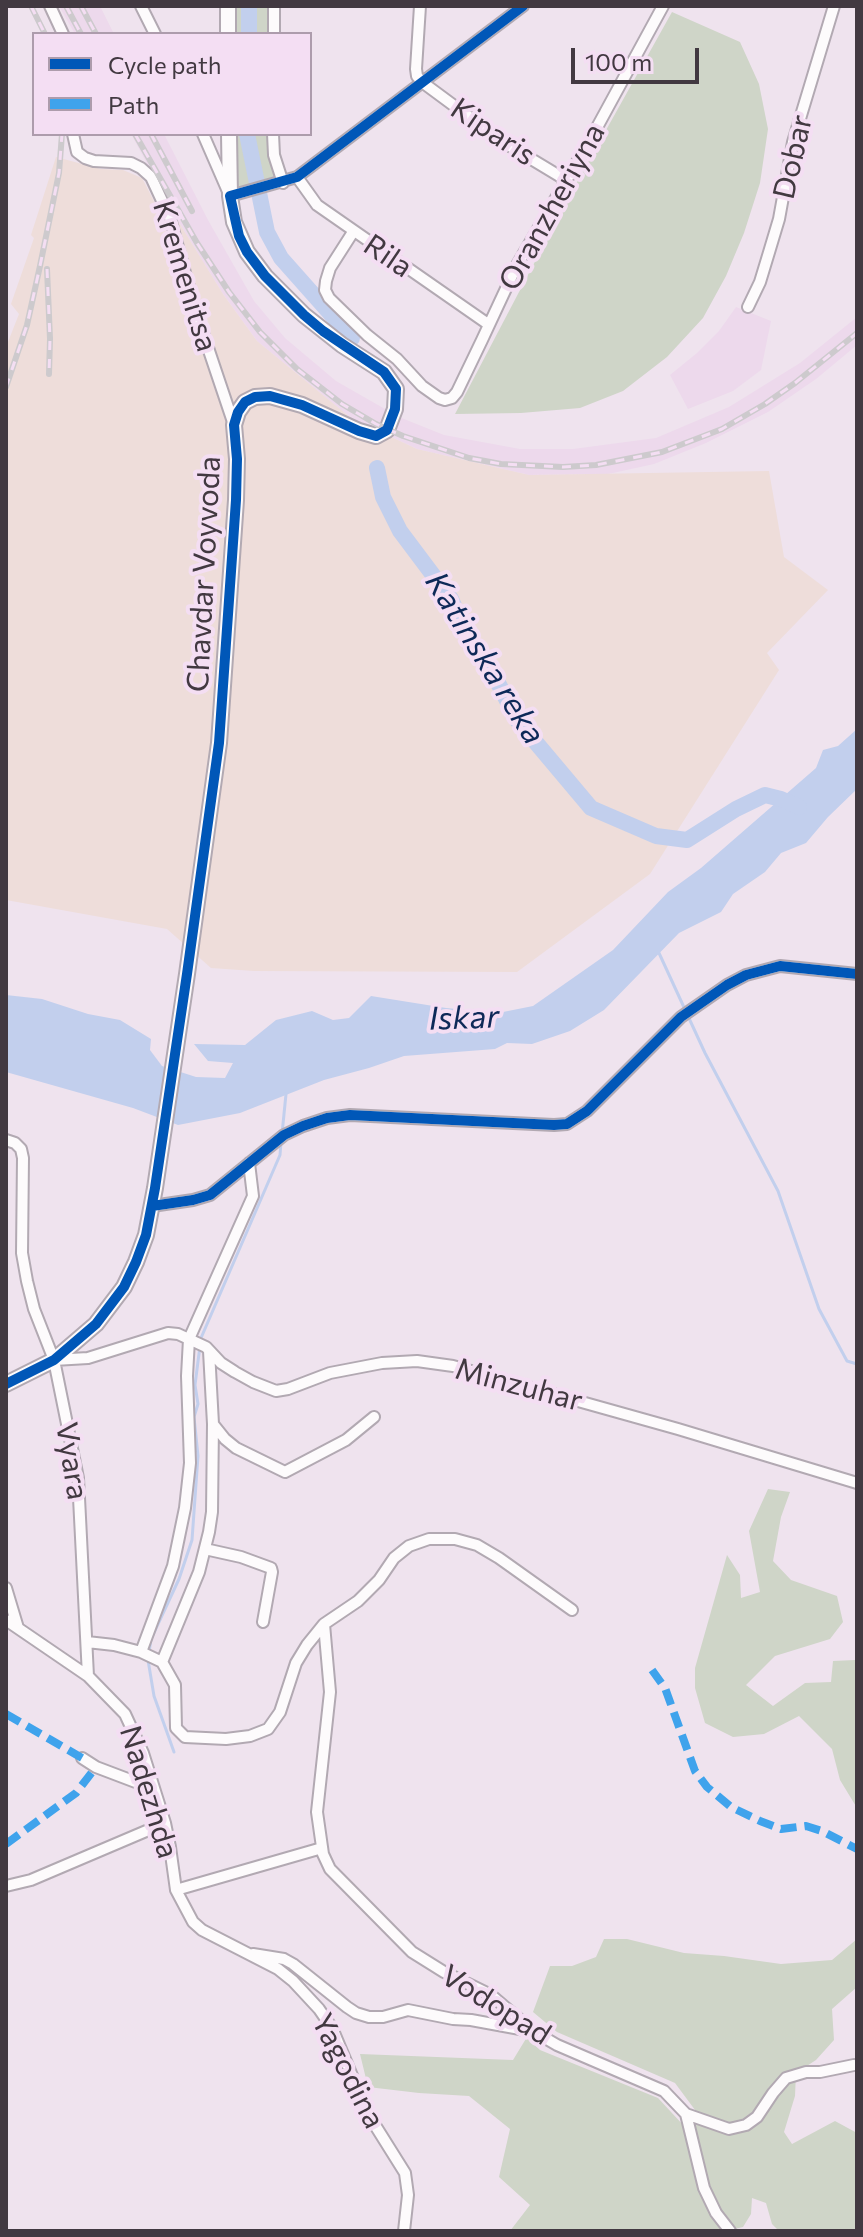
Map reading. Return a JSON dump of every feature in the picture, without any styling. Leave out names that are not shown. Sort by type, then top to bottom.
[{"type":"street","points":[[50,6],[62,32]]},
{"type":"street","points":[[141,6],[154,32]]},
{"type":"street","points":[[228,6],[228,32]]},
{"type":"street","points":[[274,6],[274,32]]},
{"type":"street","points":[[420,6],[416,69],[422,82]]},
{"type":"street","points":[[204,136],[230,196],[283,183],[297,177],[523,6]]},
{"type":"street","name":"Oranzheriyna","points":[[353,232],[330,268],[325,290],[329,298],[431,393],[445,400],[452,398],[517,265],[663,6]]},
{"type":"street","name":"Dobar","points":[[748,307],[760,282],[779,219],[793,142],[834,6]]},
{"type":"street","name":"Kiparis","points":[[422,82],[503,142],[566,180]]},
{"type":"street","name":"Kremenitsa","points":[[73,136],[77,152],[85,158],[131,163],[151,177],[170,218],[195,309],[234,425]]},
{"type":"street","name":"Chavdar Voyvoda","points":[[152,1206],[212,798],[226,670],[236,500],[234,425],[245,402],[255,397],[270,396],[302,405],[376,436],[387,430],[396,399],[396,389],[384,372],[304,315],[265,276],[247,252],[239,236],[230,196],[229,136]]},
{"type":"street","points":[[273,136],[274,155],[283,183]]},
{"type":"street","name":"Rila","points":[[297,177],[317,205],[488,324]]},
{"type":"street","points":[[6,1384],[54,1360],[96,1324],[124,1287],[136,1262],[152,1206],[210,1195],[284,1135],[327,1118],[350,1115],[567,1124],[587,1111],[681,1017],[727,985],[765,968],[780,966],[857,974]]},
{"type":"street","name":"Vyara","points":[[6,1140],[21,1149],[23,1158],[22,1253],[34,1309],[54,1360],[78,1478],[88,1676]]},
{"type":"street","points":[[151,1656],[185,1508],[190,1463],[187,1376],[192,1340],[253,1196],[249,1163]]},
{"type":"street","points":[[54,1360],[88,1358],[168,1333],[192,1340]]},
{"type":"street","name":"Minzuhar","points":[[192,1340],[235,1372],[276,1391],[330,1373],[382,1363],[417,1361],[453,1366],[663,1424],[857,1483]]},
{"type":"street","points":[[151,1656],[191,1591],[205,1549],[212,1512],[213,1424],[208,1349]]},
{"type":"street","points":[[213,1424],[236,1448],[285,1472],[346,1440],[374,1417]]},
{"type":"street","points":[[87,1642],[114,1645],[151,1656],[175,1685],[176,1728],[185,1737],[226,1739],[250,1736],[268,1729],[280,1712],[296,1663],[307,1645],[324,1624],[358,1601],[379,1580],[394,1558],[409,1546],[429,1539],[455,1539],[477,1545],[572,1610]]},
{"type":"street","points":[[205,1549],[271,1568],[263,1622]]},
{"type":"street","points":[[6,1588],[18,1628]]},
{"type":"street","name":"Nadezhda","points":[[6,1620],[88,1676],[125,1714],[134,1731],[165,1823],[176,1890],[193,1922]]},
{"type":"street","name":"Vodopad","points":[[324,1624],[330,1692],[317,1812],[322,1848],[330,1869],[412,1952],[491,1995],[533,2031],[557,2045],[664,2091],[686,2114],[729,2129],[746,2125],[757,2117],[786,2078],[854,2065]]},
{"type":"street","points":[[82,1758],[96,1767],[154,1789]]},
{"type":"street","points":[[8,1886],[31,1880],[165,1823]]},
{"type":"street","points":[[176,1890],[322,1848]]},
{"type":"street","name":"Yagodina","points":[[193,1922],[202,1930],[278,1969],[306,1994],[332,2028],[368,2114],[405,2173],[408,2195],[404,2231]]},
{"type":"street","points":[[240,1951],[284,1959],[347,2007],[369,2017],[383,2017],[408,2010],[533,2031]]},
{"type":"street","points":[[686,2114],[704,2188],[716,2213],[730,2231]]},
{"type":"shaded area","points":[[59,6],[100,6],[113,32],[74,32]]},
{"type":"shaded area","points":[[228,6],[274,6],[274,32],[228,32]]},
{"type":"shaded area","points":[[672,12],[740,42],[759,84],[768,129],[760,183],[726,276],[703,318],[667,357],[623,391],[580,408],[455,414],[572,191]]},
{"type":"shaded area","points":[[132,136],[165,136],[254,301],[285,338],[336,381],[399,417],[444,435],[520,449],[573,449],[656,438],[729,407],[800,363],[857,317],[857,345],[816,379],[768,412],[706,443],[654,464],[608,474],[529,475],[417,449],[351,418],[257,341],[223,294],[178,221]]},
{"type":"shaded area","points":[[229,136],[273,136],[283,183],[230,196]]},
{"type":"shaded area","points":[[56,157],[101,169],[123,170],[142,178],[158,209],[178,221],[223,294],[257,341],[351,418],[417,449],[529,475],[769,471],[784,557],[828,590],[767,653],[779,670],[650,874],[517,972],[254,971],[211,968],[167,929],[6,900],[6,347],[19,314],[11,304],[34,238],[31,235]]},
{"type":"shaded area","points":[[736,307],[771,321],[761,370],[733,391],[688,409],[670,375],[719,331]]},
{"type":"shaded area","points":[[768,1489],[790,1492],[781,1517],[773,1561],[791,1580],[837,1596],[843,1622],[830,1639],[775,1656],[746,1685],[773,1706],[805,1683],[831,1682],[833,1661],[855,1660],[857,1808],[840,1780],[832,1749],[799,1716],[764,1734],[733,1737],[705,1723],[695,1688],[695,1668],[727,1555],[740,1575],[741,1598],[760,1592],[749,1531]]},
{"type":"shaded area","points":[[604,1939],[627,1939],[684,1953],[781,1964],[832,1960],[857,1939],[857,1987],[832,2009],[834,2040],[816,2060],[796,2073],[795,2096],[784,2132],[792,2144],[835,2121],[857,2133],[857,2231],[779,2231],[772,2224],[766,2203],[752,2198],[751,2214],[743,2227],[726,2231],[510,2231],[530,2205],[499,2177],[510,2129],[469,2096],[368,2087],[360,2054],[513,2060],[527,2037],[540,2050],[658,2098],[685,2127],[698,2114],[675,2083],[557,2032],[533,2012],[550,1966],[572,1966],[596,1957]]},
{"type":"water","name":"Iskar","points":[[857,729],[857,789],[806,843],[781,853],[765,872],[733,894],[721,912],[679,933],[604,1010],[570,1031],[532,1044],[507,1043],[495,1049],[404,1056],[324,1080],[240,1113],[178,1125],[133,1108],[6,1072],[6,995],[42,999],[88,1014],[120,1020],[151,1039],[150,1050],[162,1066],[196,1077],[225,1078],[233,1063],[208,1061],[194,1044],[245,1045],[276,1020],[312,1011],[333,1020],[349,1018],[371,996],[498,1013],[533,1006],[613,950],[668,892],[701,868],[816,768],[823,750],[838,746]]},
{"type":"waterway","name":"Katinska reka","points":[[249,6],[249,32]]},
{"type":"waterway","name":"Katinska reka","points":[[247,136],[267,232],[281,258],[352,338]]},
{"type":"waterway","name":"Katinska reka","points":[[377,468],[383,497],[400,531],[451,599],[468,637],[495,677],[517,720],[591,808],[656,836],[687,840],[765,795],[799,807]]},
{"type":"waterway","points":[[659,953],[705,1053],[778,1191],[819,1309],[847,1361],[857,1364]]},
{"type":"waterway","points":[[282,1134],[286,1094]]},
{"type":"waterway","points":[[149,1652],[151,1639],[179,1579],[192,1540],[198,1456],[195,1385],[201,1338],[280,1155],[281,1142]]},
{"type":"waterway","points":[[148,1660],[154,1696],[174,1752]]},
{"type":"railway","points":[[31,6],[44,32]]},
{"type":"railway","points":[[66,6],[80,32]]},
{"type":"railway","points":[[81,6],[95,32]]},
{"type":"railway","points":[[6,387],[27,325],[59,173],[62,136]]},
{"type":"railway","points":[[136,136],[197,243],[229,292],[260,332],[297,369],[342,404],[376,424],[469,458],[501,464],[563,467],[596,465],[662,452],[722,429],[765,404],[857,333]]},
{"type":"railway","points":[[152,136],[192,211]]},
{"type":"railway","points":[[47,269],[49,374]]},
{"type":"marked path","points":[[652,1670],[665,1688],[695,1771],[707,1787],[731,1807],[760,1821],[781,1829],[806,1826],[857,1849]]},
{"type":"marked path","points":[[6,1714],[82,1758]]},
{"type":"marked path","points":[[6,1844],[76,1793],[96,1767]]},
{"type":"cycle path","points":[[6,1384],[54,1360],[96,1324],[124,1287],[146,1235],[219,743],[236,500],[234,425],[238,412],[245,402],[255,397],[270,396],[302,405],[376,436],[387,430],[395,409],[396,389],[384,372],[323,331],[265,276],[239,236],[230,196],[297,177],[523,6]]},
{"type":"cycle path","points":[[152,1206],[210,1195],[284,1135],[327,1118],[350,1115],[567,1124],[587,1111],[681,1017],[746,975],[780,966],[857,974]]}]
